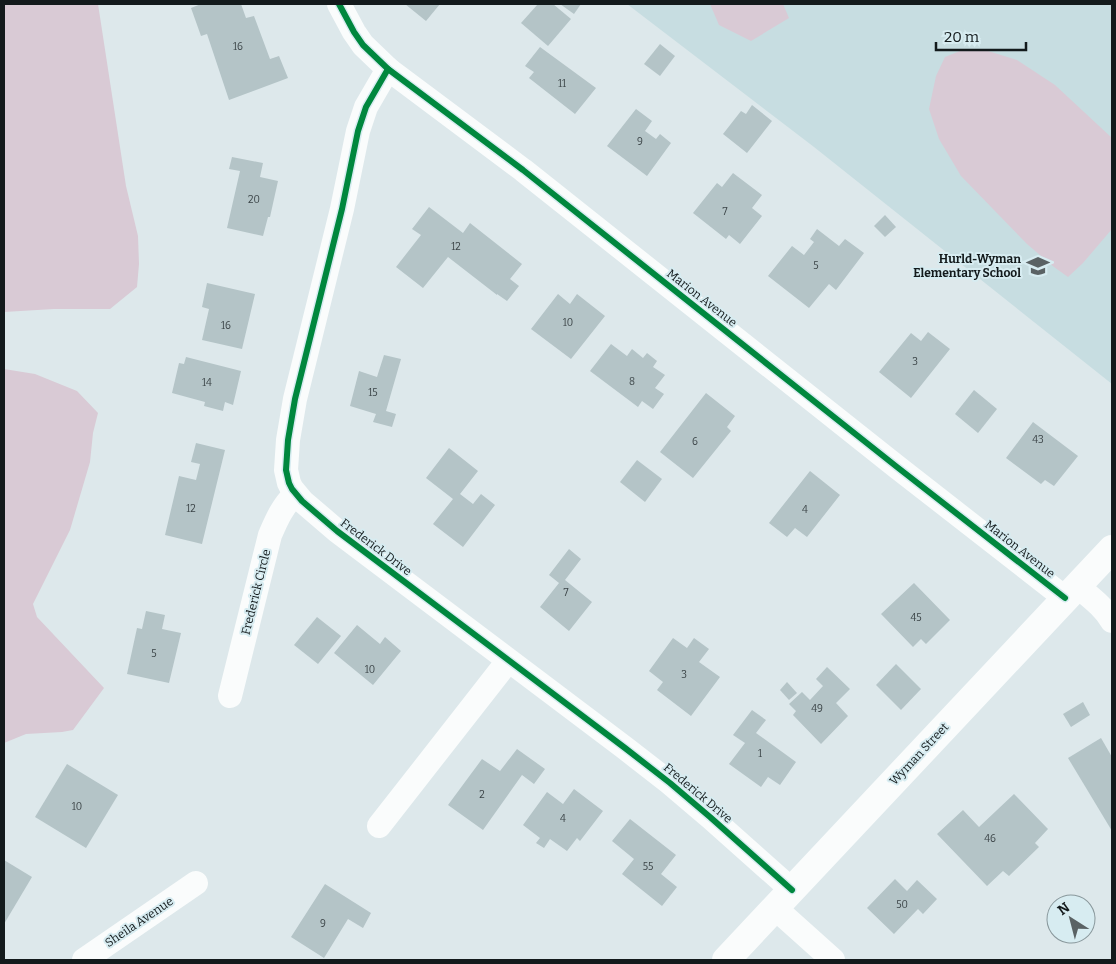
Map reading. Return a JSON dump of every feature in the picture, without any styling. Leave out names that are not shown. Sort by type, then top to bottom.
[{"type":"street","name":"Marion Avenue","points":[[339,4],[354,32],[363,44],[388,69],[523,170],[889,461],[1071,592],[1098,603],[1112,621]]},
{"type":"street","name":"Frederick Drive","points":[[388,69],[366,107],[358,131],[342,209],[295,400],[288,440],[286,470],[289,482],[295,494],[337,531],[670,783],[783,899],[833,960]]},
{"type":"street","name":"Frederick Circle","points":[[230,696],[270,535],[280,512],[295,494]]},
{"type":"street","name":"Wyman Street","points":[[726,960],[1112,549]]},
{"type":"street","points":[[379,826],[508,661]]},
{"type":"street","name":"Sheila Avenue","points":[[84,960],[196,883]]},
{"type":"shaded area","points":[[4,4],[98,4],[126,186],[138,236],[139,264],[137,287],[110,309],[54,309],[4,312]]},
{"type":"shaded area","name":"Hurld-Wyman Elementary School","points":[[627,4],[1112,4],[1112,384],[814,147]]},
{"type":"shaded area","points":[[710,4],[783,4],[789,18],[751,41],[719,25]]},
{"type":"shaded area","points":[[960,51],[988,51],[1017,60],[1055,85],[1112,138],[1112,229],[1083,263],[1068,277],[1027,244],[961,176],[939,139],[929,109],[936,76],[945,57]]},
{"type":"shaded area","points":[[4,369],[35,374],[77,391],[98,413],[93,433],[90,462],[70,530],[33,604],[37,617],[104,688],[73,730],[26,734],[4,743]]},
{"type":"building","points":[[201,4],[241,4],[246,18],[254,16],[270,59],[279,56],[288,78],[229,100],[207,34],[201,36],[191,8]]},
{"type":"building","points":[[405,4],[440,4],[426,21]]},
{"type":"building","points":[[538,4],[553,4],[571,19],[548,46],[521,23]]},
{"type":"building","points":[[560,4],[581,4],[574,14]]},
{"type":"building","points":[[660,44],[675,56],[660,76],[644,64]]},
{"type":"building","points":[[540,47],[596,88],[575,114],[529,78],[534,72],[525,66]]},
{"type":"building","points":[[752,105],[772,121],[747,153],[723,134],[741,111],[746,114]]},
{"type":"building","points":[[636,109],[652,121],[645,131],[656,139],[660,134],[671,143],[647,176],[607,146]]},
{"type":"building","points":[[232,157],[263,163],[260,177],[278,181],[270,217],[268,217],[263,236],[227,228],[240,171],[229,169]]},
{"type":"building","points":[[733,173],[762,195],[752,208],[762,216],[740,244],[729,235],[726,239],[693,213],[717,183],[722,187]]},
{"type":"building","points":[[429,207],[463,233],[470,223],[522,264],[510,279],[519,286],[507,301],[448,257],[423,288],[396,267],[421,235],[412,229]]},
{"type":"building","points":[[885,215],[896,227],[885,237],[874,226]]},
{"type":"building","points":[[817,229],[839,246],[845,239],[864,253],[836,290],[829,284],[809,308],[768,276],[792,246],[804,255],[814,242],[810,239]]},
{"type":"building","points":[[207,283],[255,294],[242,349],[202,340],[209,309],[202,307]]},
{"type":"building","points":[[558,294],[570,304],[577,294],[605,316],[571,359],[531,329]]},
{"type":"building","points":[[928,332],[950,349],[911,398],[879,372],[911,333],[921,341]]},
{"type":"building","points":[[611,344],[627,356],[632,349],[643,358],[647,353],[657,361],[653,367],[665,375],[655,388],[664,394],[653,409],[642,401],[638,407],[590,371]]},
{"type":"building","points":[[384,355],[401,359],[386,411],[396,414],[392,427],[373,422],[376,414],[350,406],[359,371],[377,377]]},
{"type":"building","points":[[186,357],[241,371],[233,405],[225,402],[223,411],[204,406],[205,402],[172,393],[179,363],[184,364]]},
{"type":"building","points":[[974,390],[997,409],[978,433],[955,414]]},
{"type":"building","points":[[706,393],[735,416],[727,427],[731,431],[693,478],[660,452]]},
{"type":"building","points":[[1033,422],[1078,456],[1054,486],[1045,480],[1041,484],[1006,458]]},
{"type":"building","points":[[196,443],[225,450],[202,544],[165,535],[179,476],[196,480],[200,464],[191,462]]},
{"type":"building","points":[[449,448],[478,471],[460,494],[473,504],[481,494],[495,505],[463,547],[433,524],[453,499],[426,478]]},
{"type":"building","points":[[637,460],[662,479],[645,502],[620,482]]},
{"type":"building","points":[[810,471],[840,495],[807,537],[795,528],[787,537],[769,523]]},
{"type":"building","points":[[569,549],[581,559],[565,580],[592,602],[569,631],[540,607],[559,583],[549,575]]},
{"type":"building","points":[[914,583],[950,620],[926,644],[921,639],[913,647],[881,614]]},
{"type":"building","points":[[146,611],[165,615],[162,629],[181,633],[169,683],[127,674],[137,628],[142,629]]},
{"type":"building","points":[[317,617],[341,636],[318,664],[294,645]]},
{"type":"building","points":[[357,625],[380,644],[385,637],[401,651],[373,685],[334,653]]},
{"type":"building","points":[[673,638],[687,648],[694,638],[709,649],[699,662],[720,677],[691,716],[657,690],[663,682],[649,671]]},
{"type":"building","points":[[896,664],[921,689],[901,710],[876,685]]},
{"type":"building","points":[[827,667],[850,689],[836,703],[848,716],[821,744],[793,715],[796,711],[789,704],[802,692],[810,700],[823,686],[816,679]]},
{"type":"building","points":[[787,682],[797,693],[789,700],[780,690]]},
{"type":"building","points":[[1083,702],[1090,715],[1071,727],[1063,714]]},
{"type":"building","points":[[752,710],[766,720],[756,733],[796,762],[780,785],[768,777],[761,787],[729,764],[745,743],[733,735]]},
{"type":"building","points":[[1101,738],[1112,757],[1112,831],[1068,758]]},
{"type":"building","points":[[517,749],[545,769],[534,784],[522,775],[483,830],[448,805],[482,759],[500,771]]},
{"type":"building","points":[[67,764],[118,795],[86,848],[35,817]]},
{"type":"building","points":[[574,789],[603,811],[580,841],[577,838],[567,851],[550,839],[544,848],[536,843],[540,838],[523,825],[547,792],[563,804]]},
{"type":"building","points":[[1014,794],[1048,829],[1035,843],[1039,847],[1009,876],[1003,871],[987,886],[937,834],[963,810],[979,827]]},
{"type":"building","points":[[630,819],[676,855],[661,874],[677,887],[662,906],[622,874],[634,859],[612,841]]},
{"type":"building","points":[[4,860],[32,877],[4,924]]},
{"type":"building","points":[[895,879],[907,891],[917,880],[937,899],[923,914],[918,909],[894,934],[867,908]]},
{"type":"building","points":[[325,884],[371,913],[363,928],[348,919],[324,958],[291,937]]},
{"type":"cycle path","points":[[339,4],[363,45],[388,69],[523,170],[1065,598]]},
{"type":"cycle path","points":[[388,69],[366,107],[358,131],[342,209],[295,399],[288,440],[286,470],[289,483],[302,501],[337,531],[670,783],[792,890]]},
{"type":"place","name":"Hurld-Wyman Elementary School","points":[[1038,266]]}]
